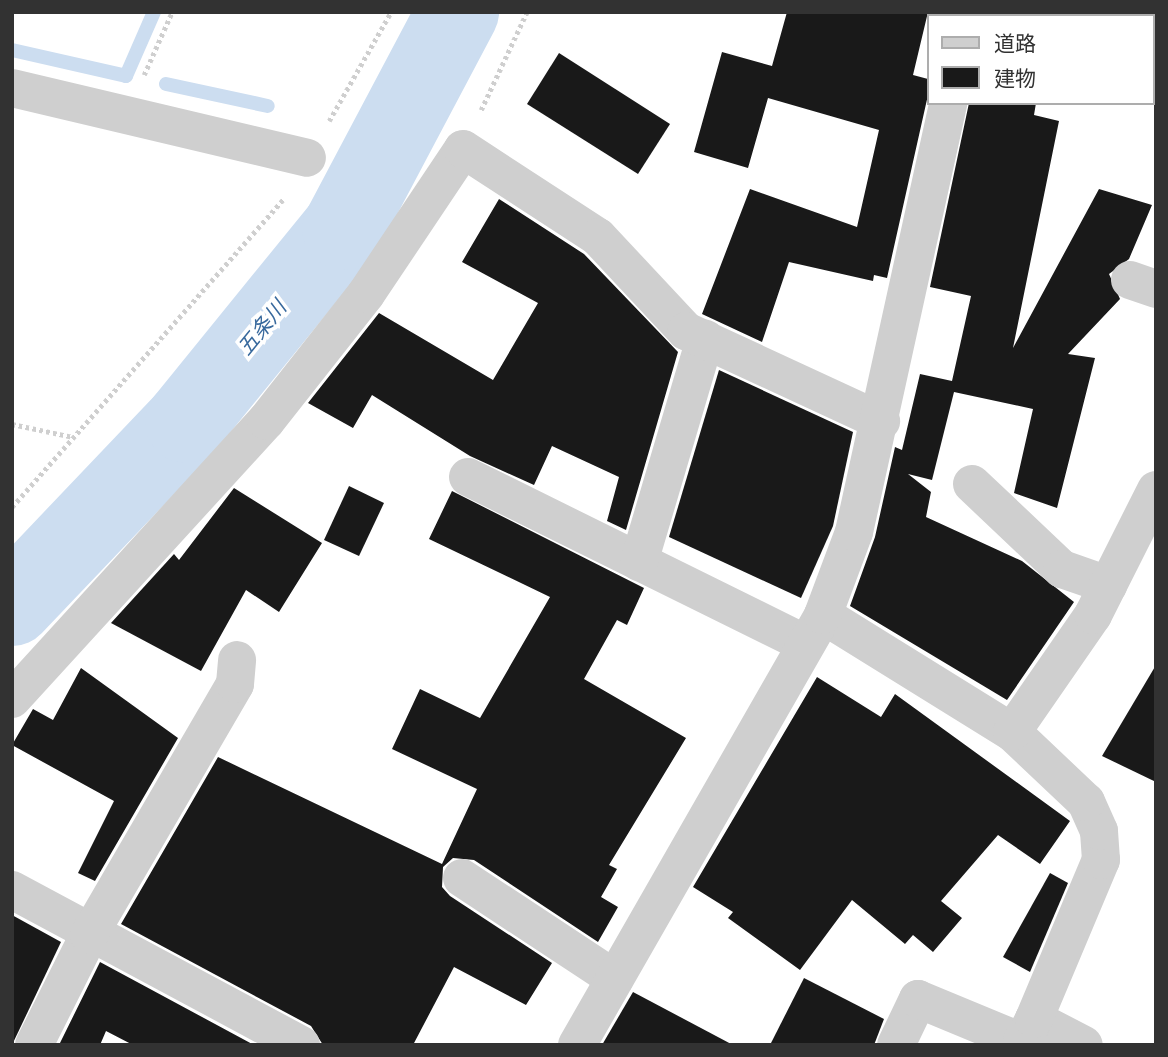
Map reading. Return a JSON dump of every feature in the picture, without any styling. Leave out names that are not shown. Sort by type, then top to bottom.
[{"type":"street","points":[[12,88],[307,158]]},
{"type":"street","points":[[577,1045],[815,630],[854,532],[881,421],[948,105]]},
{"type":"street","points":[[12,699],[267,421],[366,294],[463,149],[598,237],[686,331],[881,421]]},
{"type":"street","points":[[639,562],[705,339]]},
{"type":"street","points":[[468,477],[639,562],[815,630],[1012,732],[1086,802],[1101,850],[1091,894],[1022,1042],[918,999],[896,1045]]},
{"type":"street","points":[[972,484],[1062,569],[1108,585]]},
{"type":"street","points":[[1012,732],[1108,585],[1156,490]]},
{"type":"street","points":[[34,1045],[89,935],[234,684],[237,660]]},
{"type":"street","points":[[462,878],[615,978]]},
{"type":"street","points":[[12,890],[89,935],[301,1045]]},
{"type":"street","points":[[1034,1019],[1084,1045]]},
{"type":"path","points":[[127,114],[172,12]]},
{"type":"path","points":[[12,507],[283,198],[391,12]]},
{"type":"path","points":[[463,149],[527,12]]},
{"type":"path","points":[[12,424],[74,437]]},
{"type":"building","points":[[787,12],[928,12],[913,75],[926,78],[926,104],[887,278],[874,275],[873,281],[789,262],[762,342],[702,314],[750,189],[857,227],[879,130],[768,98],[748,168],[694,152],[722,52],[772,66]]},
{"type":"building","points":[[559,53],[670,124],[638,174],[527,104]]},
{"type":"building","points":[[969,105],[1036,105],[1034,115],[1059,121],[1013,348],[1099,189],[1152,205],[1129,259],[1109,274],[1120,299],[1068,354],[1095,358],[1057,508],[1014,493],[1033,409],[954,392],[932,480],[908,474],[931,492],[926,517],[1022,561],[1074,602],[1007,700],[850,606],[875,537],[895,447],[902,450],[920,374],[952,381],[971,296],[930,287]]},
{"type":"building","points":[[499,199],[584,254],[678,352],[626,530],[607,521],[619,477],[552,446],[534,485],[470,456],[372,395],[353,428],[308,403],[379,313],[493,380],[538,303],[462,262]]},
{"type":"building","points":[[719,370],[853,432],[833,526],[801,598],[669,537]]},
{"type":"building","points":[[349,486],[384,503],[359,556],[324,540]]},
{"type":"building","points":[[234,488],[322,543],[279,612],[246,590],[201,671],[111,623],[174,554],[179,560]]},
{"type":"building","points":[[452,491],[644,588],[627,625],[617,620],[584,679],[686,738],[609,865],[617,869],[601,897],[618,907],[598,942],[474,860],[453,858],[443,867],[442,887],[450,896],[552,963],[526,1005],[454,967],[413,1045],[323,1045],[311,1026],[121,924],[218,757],[442,864],[477,789],[392,749],[420,689],[480,718],[550,597],[429,539]]},
{"type":"building","points":[[1156,665],[1156,782],[1102,756]]},
{"type":"building","points":[[81,668],[178,738],[95,881],[78,873],[114,801],[12,745],[33,709],[53,720]]},
{"type":"building","points":[[817,677],[881,717],[895,694],[1070,821],[1040,864],[998,835],[941,901],[962,918],[933,952],[913,935],[905,944],[852,900],[800,970],[728,918],[733,912],[693,887]]},
{"type":"building","points":[[1050,873],[1068,883],[1030,972],[1003,957]]},
{"type":"building","points":[[12,915],[61,942],[12,1045]]},
{"type":"building","points":[[100,962],[254,1045],[133,1045],[106,1031],[100,1045],[59,1045]]},
{"type":"building","points":[[804,978],[884,1019],[874,1045],[770,1045]]},
{"type":"building","points":[[633,992],[733,1045],[602,1045]]},
{"type":"waterway","points":[[12,50],[126,76],[154,12]]},
{"type":"waterway","name":"五条川","points":[[12,605],[186,422],[343,229],[458,12]]},
{"type":"waterway","points":[[166,84],[268,106]]}]
